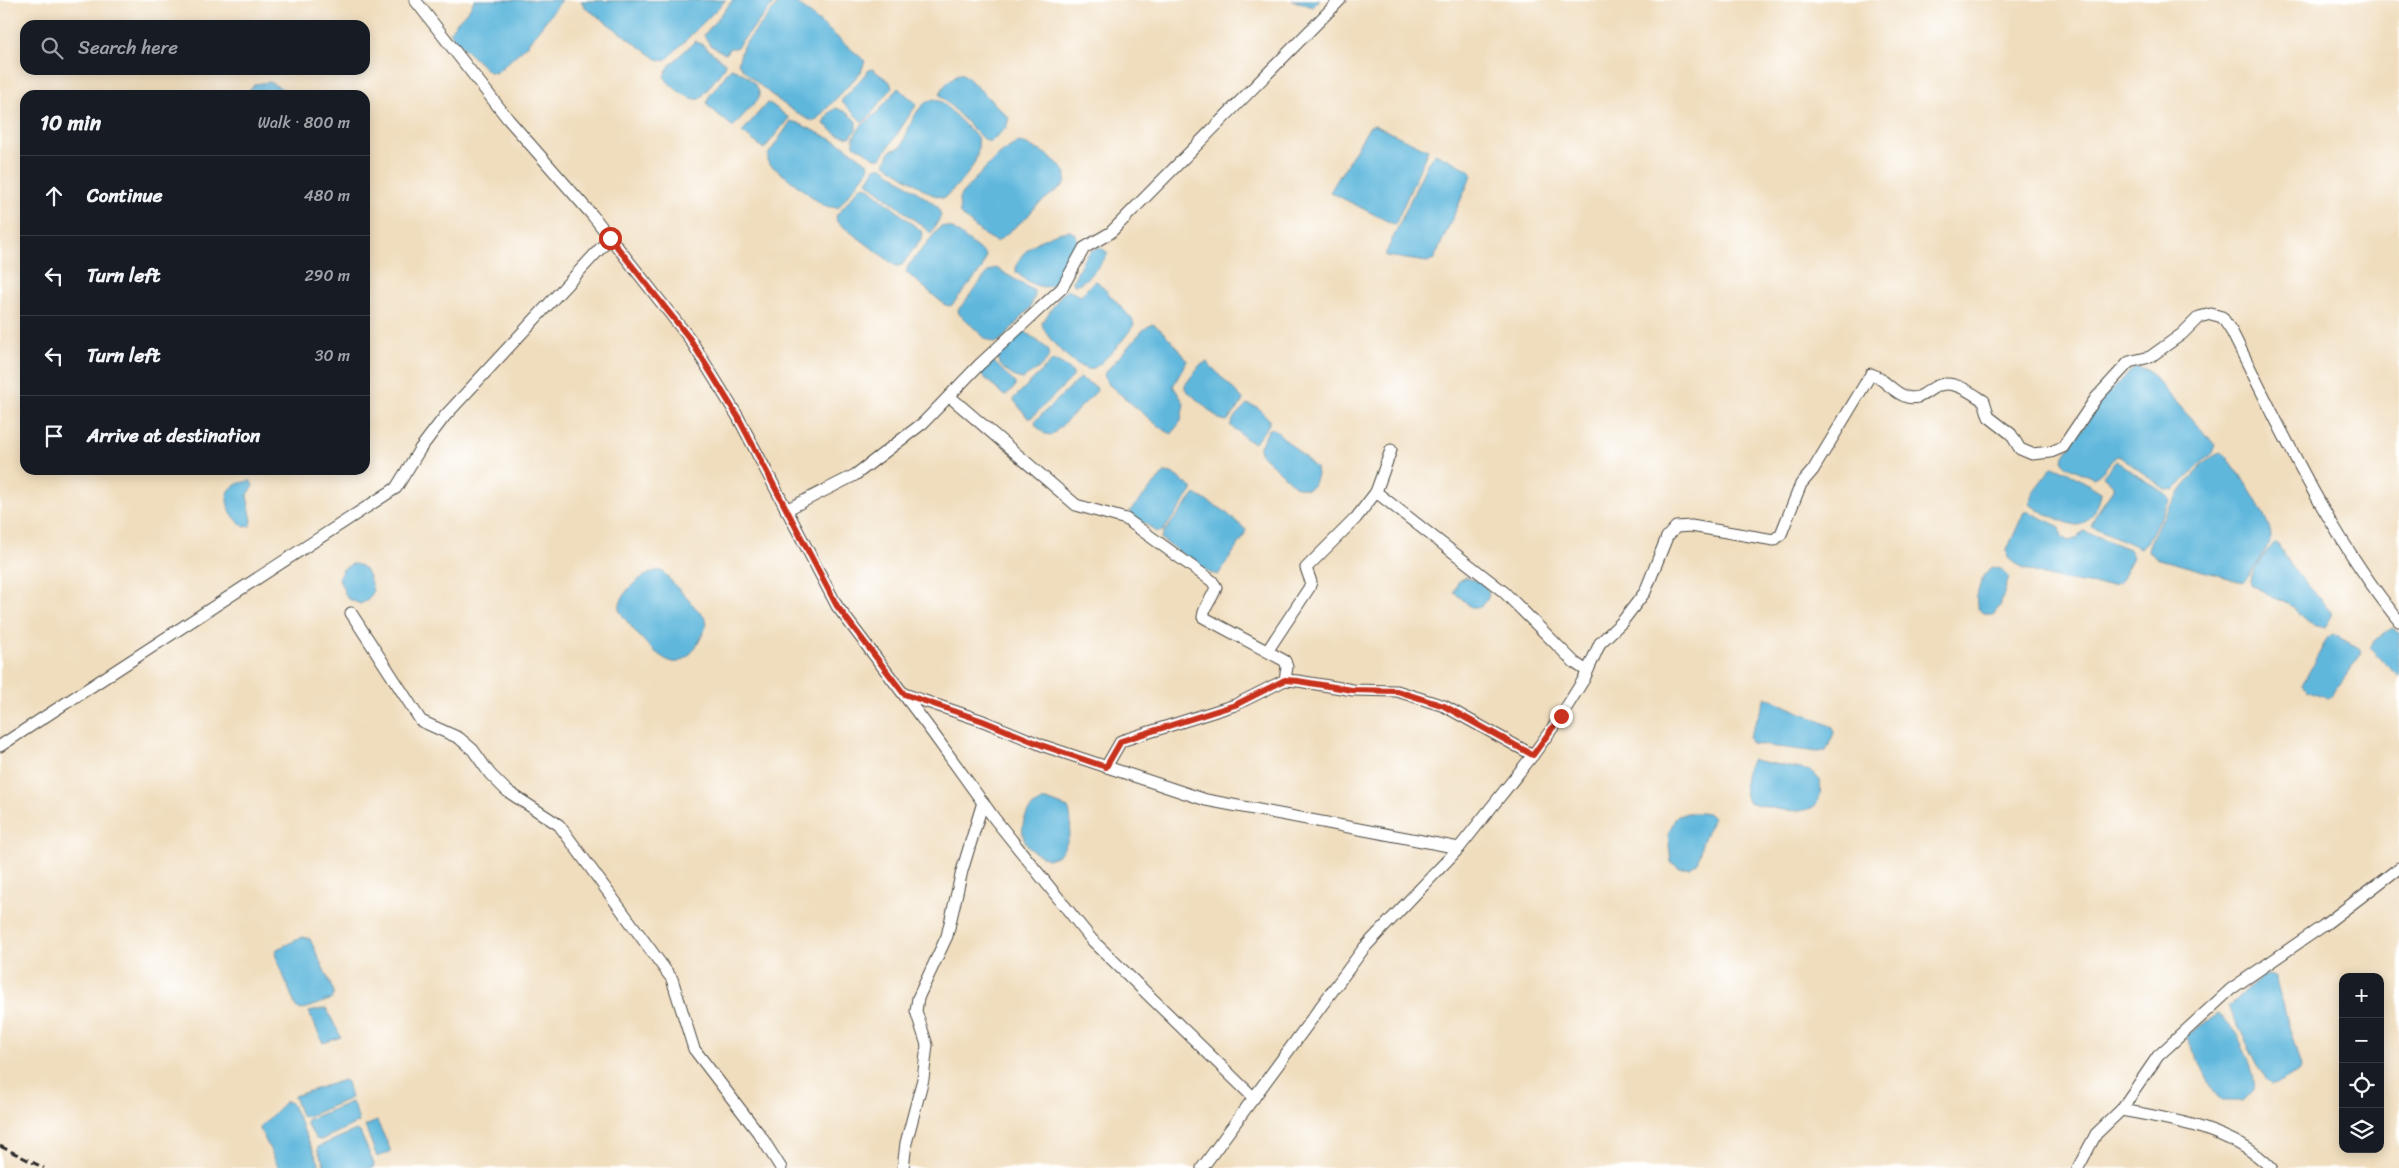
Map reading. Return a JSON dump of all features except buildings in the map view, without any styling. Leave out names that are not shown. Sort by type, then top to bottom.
[{"type":"street","points":[[415,0],[508,119],[610,238],[690,339],[738,417],[837,606],[904,694],[982,802],[1092,940],[1254,1098]]},
{"type":"street","points":[[786,510],[855,475],[923,423],[1007,338],[1062,288],[1084,248],[1110,233],[1340,0]]},
{"type":"street","points":[[0,746],[396,488],[420,449],[444,416],[610,238]]},
{"type":"street","points":[[1202,1168],[1364,948],[1459,848],[1533,755],[1561,716],[1587,671],[1600,643],[1622,622],[1645,592],[1667,537],[1676,527],[1691,526],[1774,540],[1781,534],[1801,484],[1817,464],[1871,374],[1907,397],[1918,398],[1939,385],[1947,384],[1963,388],[1984,401],[1989,417],[2011,434],[2020,449],[2032,454],[2051,452],[2062,447],[2096,398],[2129,362],[2150,357],[2182,334],[2199,317],[2211,314],[2222,317],[2227,323],[2301,471],[2372,587],[2399,621]]},
{"type":"street","points":[[949,396],[1076,505],[1126,519],[1212,581],[1216,587],[1203,617],[1268,650],[1285,661],[1287,667],[1285,680]]},
{"type":"street","points":[[1268,650],[1309,588],[1311,582],[1306,568],[1356,518],[1376,492],[1391,450]]},
{"type":"street","points":[[1376,492],[1504,592],[1575,663],[1587,671]]},
{"type":"street","points":[[351,613],[421,721],[459,738],[473,750],[490,774],[507,791],[559,825],[672,978],[694,1049],[760,1135],[781,1168]]},
{"type":"street","points":[[1106,767],[1121,741],[1235,705],[1285,680],[1352,690],[1397,691],[1444,706],[1533,755]]},
{"type":"street","points":[[904,694],[983,721],[1044,746],[1206,800],[1459,848]]},
{"type":"street","points":[[903,1168],[906,1142],[923,1079],[927,1045],[916,1011],[918,998],[947,936],[962,871],[982,802]]},
{"type":"street","points":[[2078,1168],[2096,1134],[2120,1110],[2158,1056],[2231,989],[2323,926],[2399,868]]},
{"type":"street","points":[[2120,1110],[2194,1126],[2220,1135],[2261,1157],[2271,1168]]},
{"type":"water","points":[[474,0],[562,0],[526,46],[496,73],[489,72],[455,40],[450,32]]},
{"type":"water","points":[[726,0],[665,61],[657,59],[586,8],[581,1]]},
{"type":"water","points":[[733,0],[777,0],[736,48],[730,48],[725,54],[710,45],[704,35]]},
{"type":"water","points":[[781,0],[795,1],[865,61],[861,72],[815,121],[798,114],[774,97],[738,63],[743,46]]},
{"type":"water","points":[[1292,0],[1320,0],[1313,7]]},
{"type":"water","points":[[695,41],[703,45],[725,63],[724,68],[700,99],[690,98],[680,92],[664,76],[670,65]]},
{"type":"water","points":[[731,68],[750,79],[759,93],[759,98],[733,127],[707,105],[708,98]]},
{"type":"water","points":[[872,69],[890,82],[892,88],[867,119],[862,122],[841,101]]},
{"type":"water","points":[[961,73],[1009,118],[1006,128],[990,142],[983,139],[940,95],[948,82]]},
{"type":"water","points":[[269,82],[285,90],[250,90],[255,84]]},
{"type":"water","points":[[898,88],[916,103],[915,107],[881,158],[875,158],[854,145],[853,138],[861,126],[876,114]]},
{"type":"water","points":[[934,99],[942,102],[977,137],[978,146],[977,155],[970,171],[944,198],[931,194],[885,164],[890,151],[901,147],[917,112],[927,102]]},
{"type":"water","points":[[767,103],[789,118],[764,149],[742,132]]},
{"type":"water","points":[[836,108],[846,112],[856,121],[856,130],[850,137],[838,135],[824,124],[829,113]]},
{"type":"water","points":[[791,121],[843,145],[869,164],[868,170],[838,208],[824,206],[768,163],[768,155]]},
{"type":"water","points":[[1374,125],[1428,150],[1395,225],[1330,192],[1370,126]]},
{"type":"water","points":[[1019,142],[1039,150],[1056,162],[1066,173],[1065,184],[1036,206],[1027,217],[997,242],[982,233],[960,214],[959,198],[996,158]]},
{"type":"water","points":[[1435,153],[1470,170],[1472,175],[1434,259],[1427,262],[1386,256],[1427,164]]},
{"type":"water","points":[[881,166],[938,207],[941,216],[931,233],[868,183],[867,181],[875,168]]},
{"type":"water","points":[[861,186],[868,187],[922,232],[921,239],[902,265],[896,266],[837,222],[836,216]]},
{"type":"water","points":[[941,226],[952,228],[985,254],[986,257],[982,269],[951,306],[945,305],[906,272],[908,266]]},
{"type":"water","points":[[1070,231],[1076,235],[1078,245],[1068,269],[1055,284],[1047,287],[1038,286],[1016,272],[1021,256],[1027,250],[1053,235]]},
{"type":"water","points":[[1100,247],[1108,253],[1106,257],[1087,278],[1074,285],[1073,281],[1083,260],[1090,252]]},
{"type":"water","points":[[996,268],[1034,291],[1035,295],[1030,308],[1001,340],[995,343],[986,339],[959,314],[958,310],[989,271]]},
{"type":"water","points":[[1097,281],[1132,319],[1134,324],[1108,357],[1091,369],[1078,365],[1062,352],[1048,336],[1042,323],[1061,295],[1067,290],[1081,296],[1093,282]]},
{"type":"water","points":[[1152,324],[1171,341],[1187,361],[1173,386],[1184,403],[1181,421],[1171,434],[1158,426],[1107,383],[1104,374],[1143,330]]},
{"type":"water","points":[[1023,330],[1049,350],[1049,354],[1040,367],[1023,379],[1015,377],[1006,371],[1000,364],[997,355]]},
{"type":"water","points":[[991,359],[1015,383],[1015,387],[1006,395],[1003,395],[981,374],[980,371]]},
{"type":"water","points":[[1052,361],[1063,365],[1073,373],[1073,377],[1031,418],[1028,418],[1013,399]]},
{"type":"water","points":[[1207,362],[1243,399],[1242,403],[1227,421],[1219,419],[1185,389],[1185,385],[1200,365]]},
{"type":"water","points":[[2136,366],[2147,370],[2215,445],[2212,453],[2174,490],[2165,489],[2121,457],[2117,456],[2100,474],[2093,478],[2067,466],[2063,462],[2064,456],[2104,397]]},
{"type":"water","points":[[1080,378],[1096,387],[1097,391],[1052,435],[1045,434],[1036,426],[1035,421]]},
{"type":"water","points":[[1247,404],[1257,407],[1269,419],[1269,424],[1255,443],[1249,441],[1230,425],[1236,415]]},
{"type":"water","points":[[1269,429],[1274,429],[1316,468],[1317,475],[1313,486],[1307,489],[1295,486],[1260,453],[1259,448]]},
{"type":"water","points":[[2221,453],[2226,456],[2238,472],[2260,508],[2270,529],[2271,537],[2267,547],[2255,568],[2243,582],[2156,558],[2148,552],[2150,542],[2177,496],[2201,467],[2212,457]]},
{"type":"water","points":[[2116,461],[2167,495],[2170,500],[2147,542],[2140,548],[2091,526],[2096,514],[2113,490],[2113,485],[2103,476]]},
{"type":"water","points":[[2052,467],[2065,470],[2101,492],[2094,513],[2081,524],[2077,525],[2060,520],[2038,510],[2030,504],[2032,493]]},
{"type":"water","points":[[1165,472],[1172,473],[1192,488],[1192,491],[1163,531],[1157,532],[1129,512]]},
{"type":"water","points":[[251,481],[253,487],[247,496],[252,521],[250,526],[245,527],[232,514],[227,499],[228,492],[233,487],[240,483]]},
{"type":"water","points":[[1195,494],[1223,510],[1246,530],[1243,538],[1218,575],[1210,573],[1161,539],[1164,532]]},
{"type":"water","points":[[2024,512],[2029,512],[2060,527],[2062,537],[2068,541],[2076,539],[2084,531],[2129,549],[2133,557],[2120,582],[2113,585],[2102,585],[2061,579],[2022,568],[2008,558],[2007,550]]},
{"type":"water","points":[[2277,543],[2292,567],[2331,612],[2332,616],[2325,627],[2311,624],[2295,608],[2251,585],[2250,580],[2258,565],[2270,548]]},
{"type":"water","points":[[352,564],[361,566],[367,572],[373,590],[368,600],[360,604],[347,598],[339,579],[342,570]]},
{"type":"water","points":[[1992,567],[2001,569],[2009,577],[2000,606],[1993,615],[1981,611],[1977,604],[1982,579]]},
{"type":"water","points":[[655,571],[662,571],[705,618],[707,623],[703,635],[690,655],[679,662],[666,659],[651,648],[619,610],[623,597],[631,586],[642,577]]},
{"type":"water","points":[[1466,577],[1483,585],[1488,592],[1486,601],[1481,607],[1471,607],[1454,592],[1458,582]]},
{"type":"water","points":[[2392,628],[2399,632],[2399,677],[2370,648],[2374,641]]},
{"type":"water","points":[[2333,634],[2359,648],[2362,653],[2332,695],[2327,698],[2307,690],[2302,685],[2328,637]]},
{"type":"water","points":[[1766,697],[1833,727],[1834,733],[1826,751],[1818,752],[1752,744],[1749,738]]},
{"type":"water","points":[[1753,760],[1811,771],[1820,780],[1820,792],[1817,803],[1812,808],[1795,811],[1748,802],[1744,780],[1749,765]]},
{"type":"water","points":[[1047,800],[1068,808],[1071,826],[1063,850],[1056,856],[1047,859],[1027,845],[1023,829],[1024,821],[1032,807],[1039,802]]},
{"type":"water","points":[[1687,813],[1708,813],[1713,818],[1702,843],[1697,863],[1690,868],[1679,868],[1671,862],[1668,834],[1676,817]]},
{"type":"water","points":[[303,937],[310,939],[334,992],[332,999],[301,1010],[296,1007],[275,954],[277,949]]},
{"type":"water","points":[[2268,975],[2275,977],[2301,1067],[2300,1071],[2278,1084],[2271,1085],[2265,1079],[2228,1006],[2262,977]]},
{"type":"water","points":[[326,1008],[341,1037],[323,1043],[309,1012]]},
{"type":"water","points":[[2217,1014],[2231,1026],[2249,1060],[2254,1090],[2242,1101],[2222,1101],[2214,1091],[2186,1036]]},
{"type":"water","points":[[344,1080],[347,1082],[351,1098],[306,1117],[301,1116],[294,1096]]},
{"type":"water","points":[[286,1101],[291,1103],[319,1163],[318,1168],[279,1168],[260,1129]]},
{"type":"water","points":[[351,1102],[355,1107],[359,1122],[321,1140],[316,1139],[306,1123],[307,1120]]},
{"type":"water","points":[[377,1121],[390,1152],[377,1157],[365,1126]]},
{"type":"water","points":[[356,1130],[360,1132],[374,1164],[373,1168],[326,1168],[318,1147]]},
{"type":"railway","points":[[0,1146],[44,1168]]},
{"type":"route","points":[[610,238],[690,339],[738,417],[756,455],[837,606],[904,694],[1106,767],[1121,741],[1149,734],[1190,718],[1235,705],[1285,680],[1352,690],[1397,691],[1444,706],[1498,734],[1533,755],[1561,716]]}]
